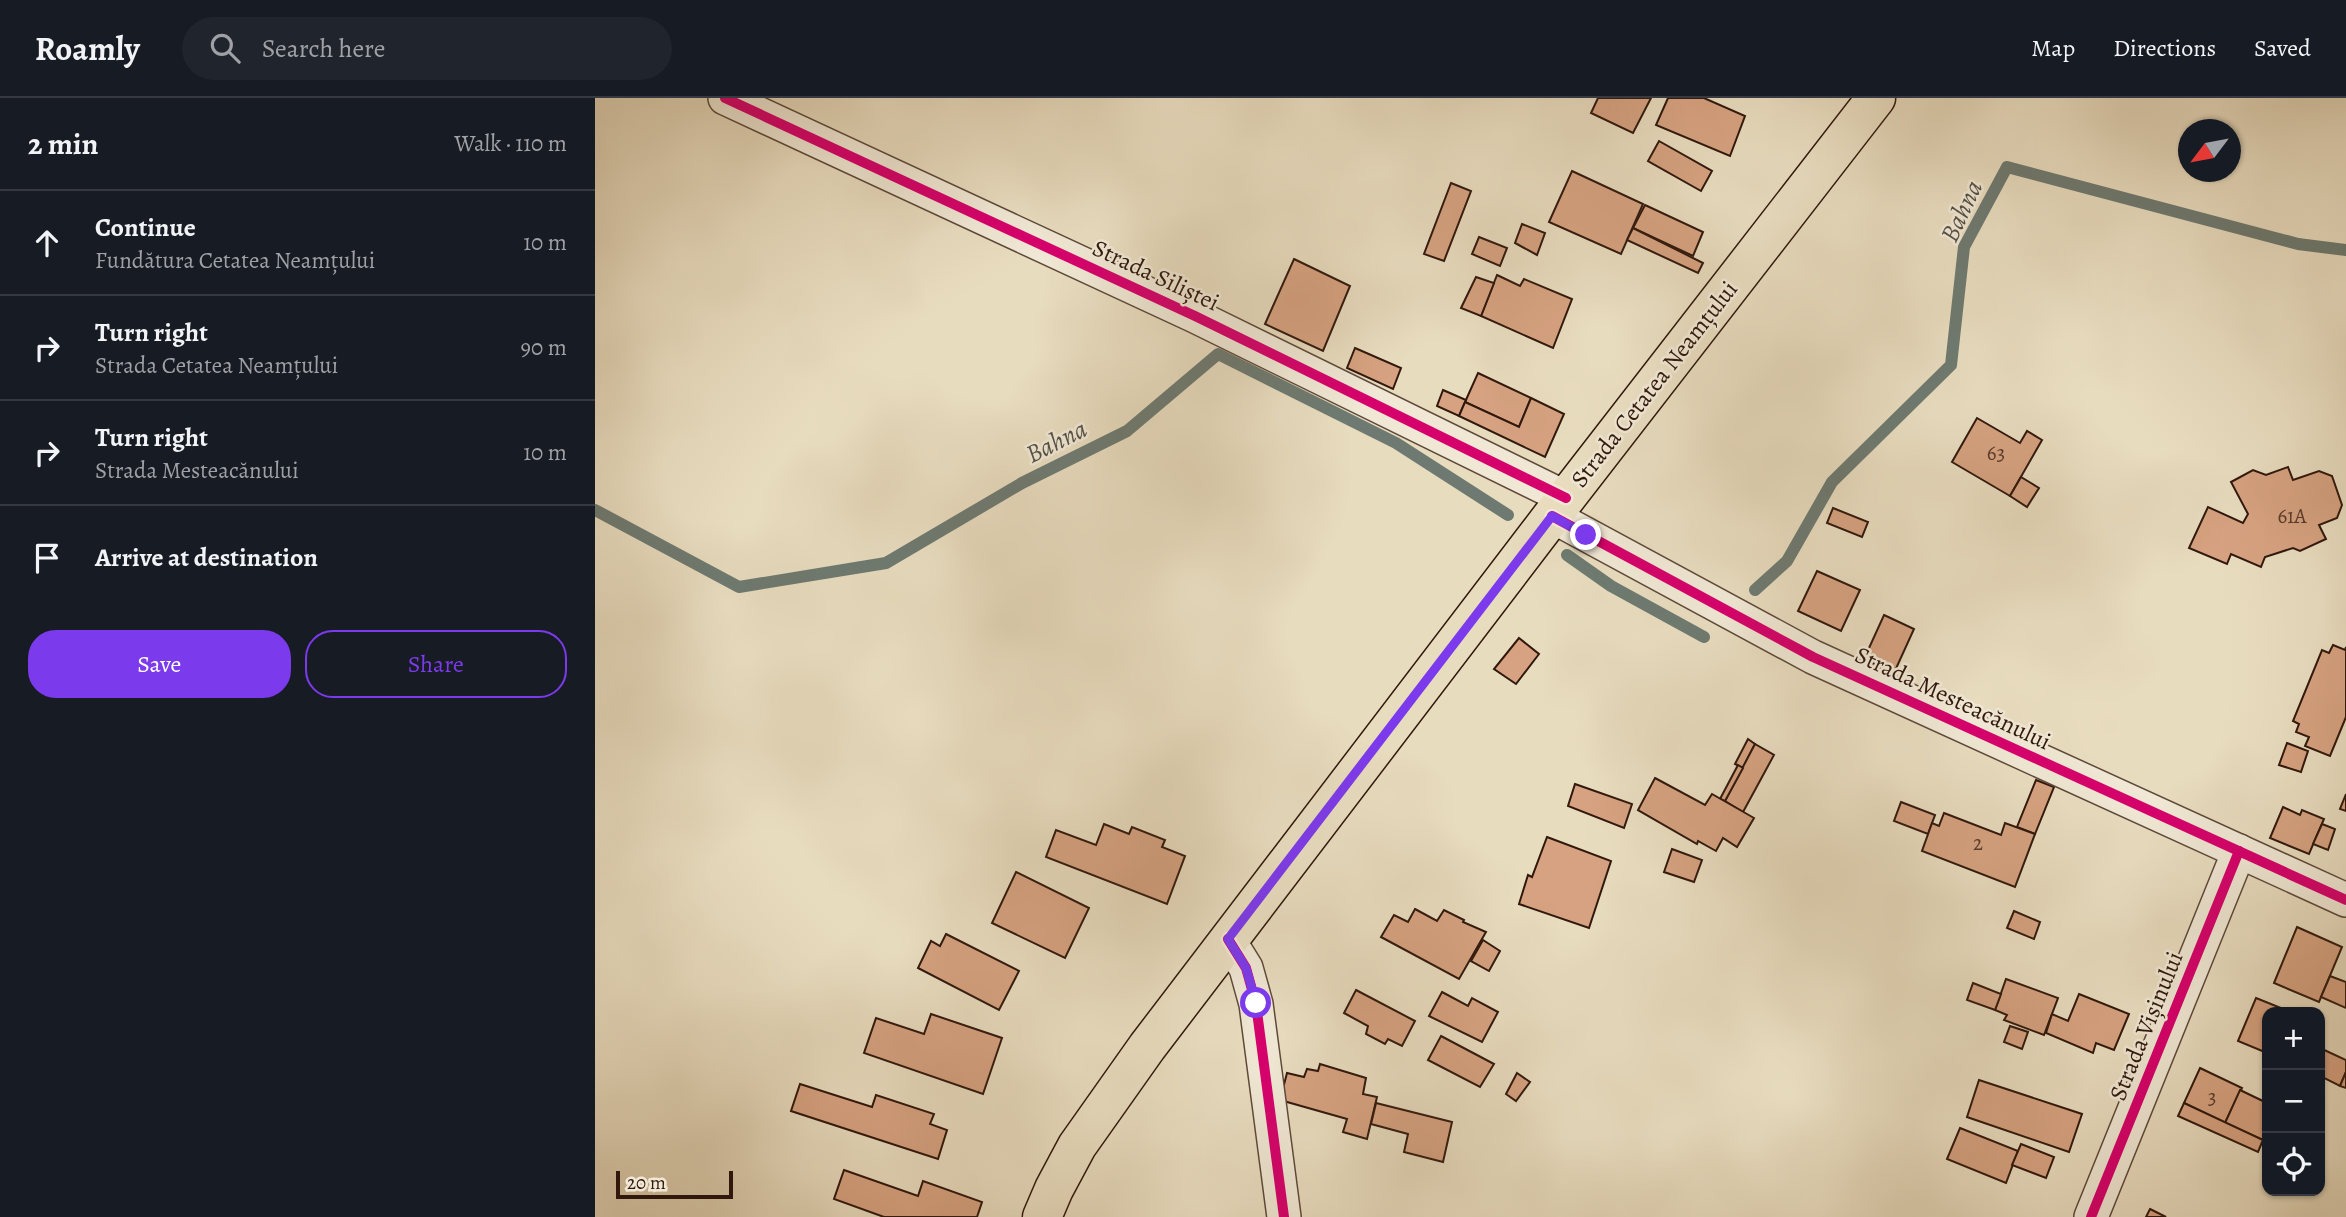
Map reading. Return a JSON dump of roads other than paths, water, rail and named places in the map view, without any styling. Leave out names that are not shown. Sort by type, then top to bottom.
[{"type":"main road","name":"Strada Cetatea Neamțului","points":[[1042,1217],[1077,1146],[1147,1047],[1559,507],[1876,98]]},
{"type":"street","name":"Strada Siliștei","points":[[725,98],[1195,316],[1559,507]]},
{"type":"street","name":"Strada Mesteacănului","points":[[1559,507],[1813,657],[2346,900]]},
{"type":"street","name":"Strada Vișinului","points":[[2091,1217],[2239,851]]},
{"type":"street","points":[[1228,939],[1246,968],[1256,1003],[1262,1066],[1284,1217]]},
{"type":"waterway","name":"Bahna","points":[[1755,590],[1787,561],[1832,482],[1951,365],[1964,247],[2007,167],[2298,244],[2346,250]]},
{"type":"waterway","name":"Bahna","points":[[595,510],[739,587],[886,563],[1022,483],[1127,431],[1218,354],[1396,443],[1508,515]]},
{"type":"waterway","name":"Bahna","points":[[1567,555],[1611,586],[1704,637]]}]
